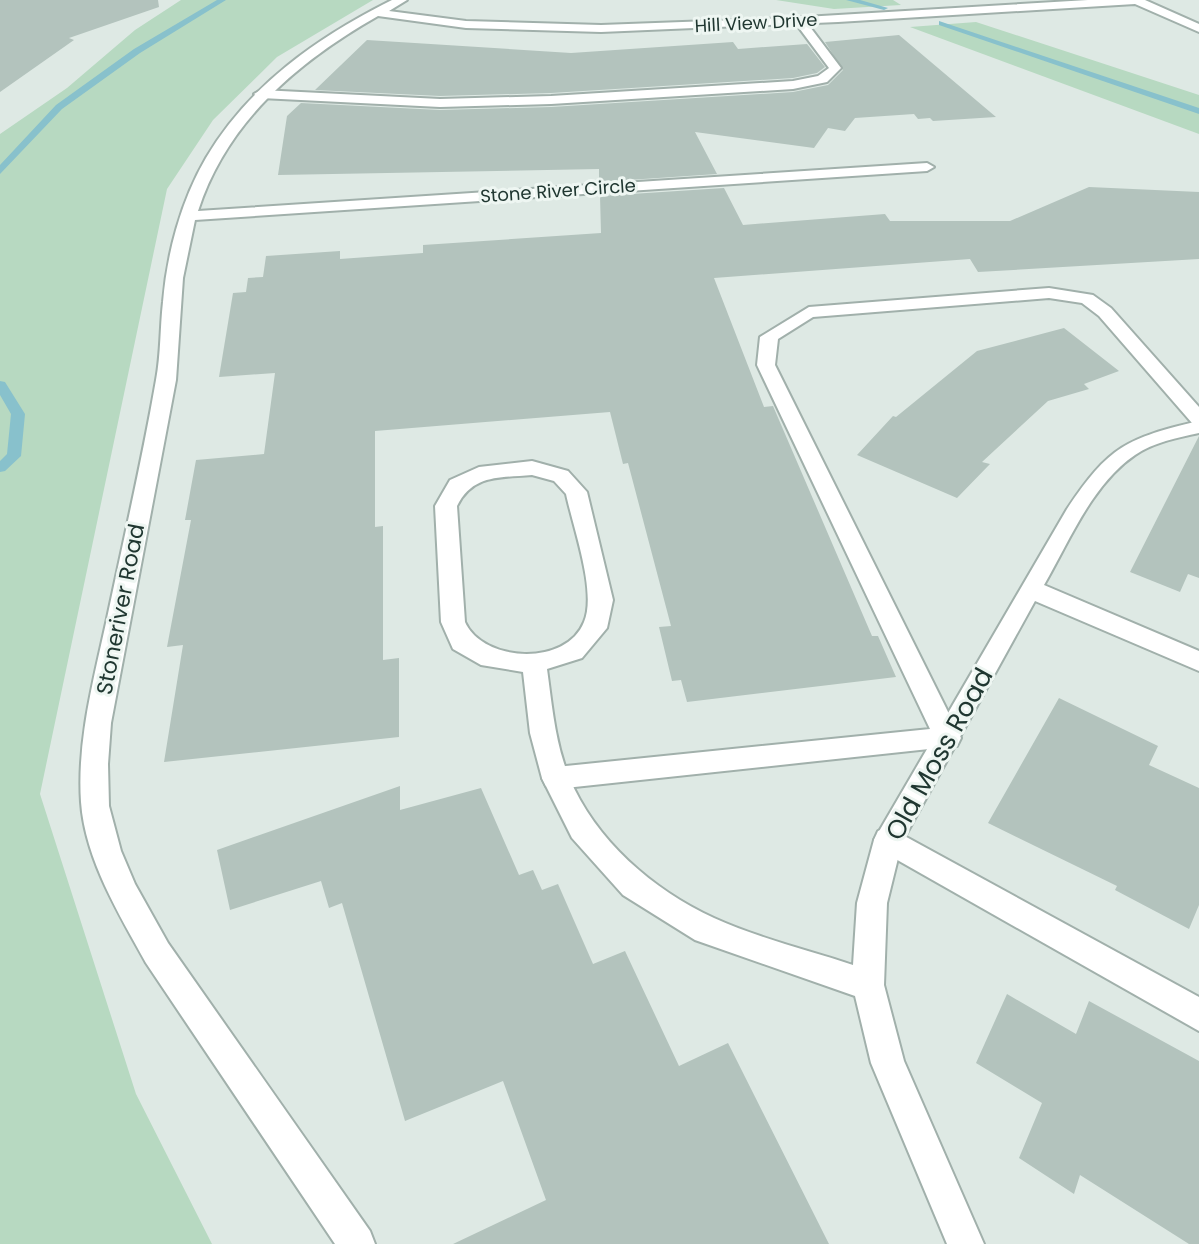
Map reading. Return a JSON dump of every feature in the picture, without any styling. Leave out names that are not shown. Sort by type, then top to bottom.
[{"type":"street","name":"Stoneriver Road","points":[[357,1244],[157,953],[131,908],[105,845],[94,786],[99,719],[167,374],[172,293],[189,216],[214,157],[261,94],[294,66],[376,12],[401,0]]},
{"type":"street","name":"Hill View Drive","points":[[376,12],[463,25],[538,30],[615,30],[1137,0]]},
{"type":"street","points":[[1137,0],[1199,28]]},
{"type":"street","points":[[261,94],[359,101],[519,101],[820,81],[830,76],[835,68],[800,21]]},
{"type":"street","name":"Stone River Circle","points":[[189,216],[927,167]]},
{"type":"street","points":[[556,778],[948,738],[766,365],[769,337],[809,312],[1049,293],[1087,299],[1105,312],[1199,419]]},
{"type":"street","name":"Old Moss Road","points":[[966,1244],[888,1063],[868,985],[872,903],[888,840],[1030,589],[1103,473],[1127,451],[1161,436],[1199,427]]},
{"type":"street","points":[[532,468],[561,476],[576,492],[601,600],[595,628],[573,651],[534,664],[490,658],[462,642],[453,622],[446,506],[457,485],[479,474],[532,468]]},
{"type":"street","points":[[1030,589],[1199,661]]},
{"type":"street","points":[[534,664],[543,733],[556,778],[582,829],[633,886],[706,930],[868,985]]},
{"type":"street","points":[[888,840],[1199,1015]]},
{"type":"green space","points":[[181,0],[373,0],[277,57],[213,120],[167,189],[40,794],[136,1094],[212,1244],[0,1244],[0,134],[67,88],[135,30]]},
{"type":"green space","points":[[776,0],[893,0],[901,5],[834,9]]},
{"type":"green space","points":[[976,22],[1199,95],[1199,134],[910,27]]},
{"type":"building","points":[[0,0],[158,0],[159,7],[69,38],[74,40],[0,92]]},
{"type":"building","points":[[899,35],[996,117],[933,121],[930,118],[918,119],[914,114],[855,118],[845,131],[828,128],[814,148],[695,132],[717,174],[599,182],[599,169],[278,175],[287,116],[301,103],[440,110],[551,107],[793,92],[828,85],[843,70],[825,42]]},
{"type":"building","points":[[367,40],[571,53],[733,42],[738,49],[807,44],[825,67],[817,73],[793,78],[551,93],[440,96],[315,90]]},
{"type":"building","points":[[1089,187],[1199,192],[1199,259],[978,272],[970,259],[714,278],[764,407],[773,406],[872,636],[878,636],[896,677],[687,702],[681,680],[672,681],[659,627],[671,626],[628,463],[623,464],[610,412],[375,431],[375,527],[383,526],[383,660],[399,658],[399,737],[164,762],[183,645],[167,647],[191,520],[185,520],[196,460],[264,454],[275,373],[219,377],[233,293],[246,292],[248,278],[263,277],[266,256],[340,251],[340,259],[423,253],[423,245],[601,233],[600,196],[724,188],[743,225],[885,214],[890,221],[1010,221]]},
{"type":"building","points":[[1064,328],[1119,371],[1084,384],[1089,389],[1048,401],[982,462],[990,464],[957,498],[857,455],[893,416],[896,417],[977,351]]},
{"type":"building","points":[[1199,436],[1199,578],[1188,574],[1180,592],[1130,572]]},
{"type":"building","points":[[1059,698],[1158,746],[1149,765],[1199,788],[1199,905],[1189,929],[1115,890],[1117,886],[988,823]]},
{"type":"building","points":[[400,786],[400,810],[481,788],[519,875],[533,870],[542,890],[558,884],[593,964],[625,951],[679,1066],[728,1043],[829,1244],[453,1244],[546,1200],[503,1081],[405,1121],[342,903],[329,908],[321,881],[230,910],[217,850]]},
{"type":"building","points":[[1007,994],[1076,1034],[1089,1001],[1199,1061],[1199,1244],[1189,1244],[1080,1175],[1074,1194],[1019,1158],[1042,1103],[976,1063]]},
{"type":"waterway","points":[[0,171],[59,107],[137,51],[222,0]]},
{"type":"waterway","points":[[850,0],[884,8]]},
{"type":"waterway","points":[[942,23],[1199,111]]},
{"type":"waterway","points":[[0,385],[18,414],[14,456],[0,468]]}]
